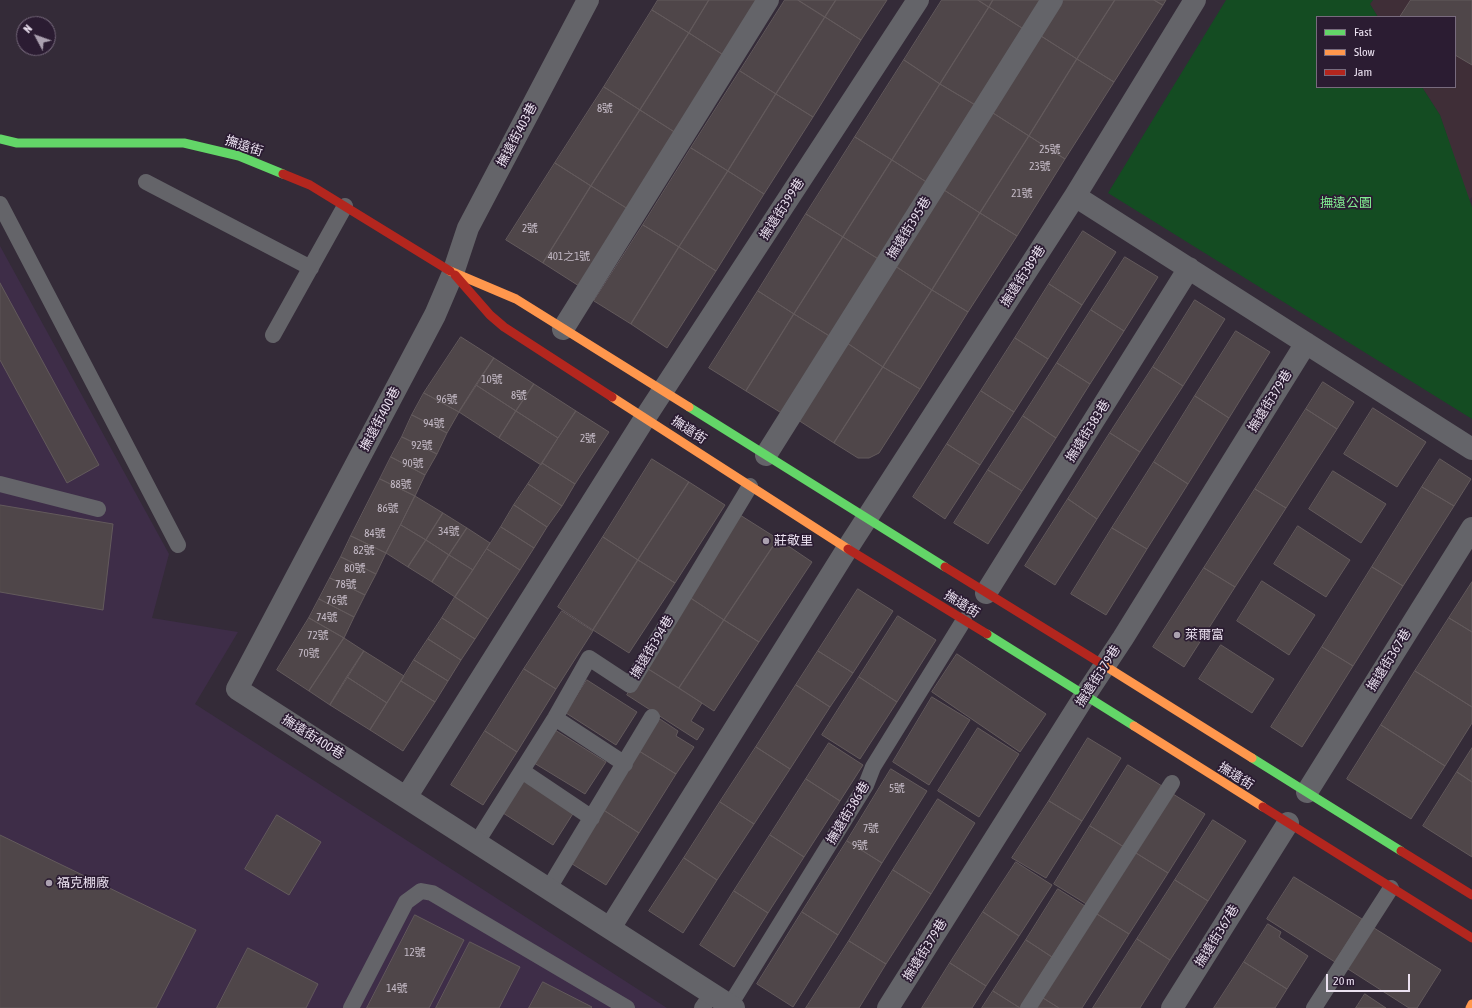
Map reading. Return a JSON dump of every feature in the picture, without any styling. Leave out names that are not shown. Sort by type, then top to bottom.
[{"type":"street","name":"撫遠街403巷","points":[[453,273],[468,228],[588,0]]},
{"type":"street","points":[[564,329],[768,0]]},
{"type":"street","name":"撫遠街399巷","points":[[645,418],[918,0]]},
{"type":"street","name":"撫遠街395巷","points":[[766,455],[1052,0]]},
{"type":"street","name":"撫遠街389巷","points":[[847,549],[1075,196],[1195,0]]},
{"type":"street","name":"撫遠街","points":[[0,139],[17,143],[184,143],[239,156],[310,185],[453,273],[504,293],[564,329],[1472,895]]},
{"type":"street","points":[[1075,196],[1472,449]]},
{"type":"street","name":"撫遠街383巷","points":[[986,593],[1189,268]]},
{"type":"street","name":"撫遠街","points":[[453,273],[490,315],[504,327],[847,549],[964,620],[1084,697],[1472,938]]},
{"type":"street","name":"撫遠街400巷","points":[[407,796],[237,689],[429,326],[453,273]]},
{"type":"street","name":"撫遠街379巷","points":[[888,1008],[1105,666],[1306,343]]},
{"type":"street","points":[[645,418],[407,796],[610,928],[720,1004]]},
{"type":"street","name":"撫遠街367巷","points":[[1306,792],[1472,528]]},
{"type":"street","points":[[610,928],[847,549]]},
{"type":"street","name":"撫遠街367巷","points":[[1172,1008],[1288,823]]},
{"type":"street","points":[[1470,1008],[1472,1004]]},
{"type":"lane","points":[[146,182],[311,268]]},
{"type":"lane","points":[[0,204],[178,545]]},
{"type":"lane","points":[[273,335],[345,206]]},
{"type":"lane","points":[[0,484],[98,509]]},
{"type":"lane","name":"撫遠街394巷","points":[[478,842],[555,718],[589,658],[630,685],[750,486]]},
{"type":"lane","name":"撫遠街386巷","points":[[720,1004],[866,785],[873,767],[964,620]]},
{"type":"lane","points":[[549,888],[625,764],[652,716]]},
{"type":"lane","points":[[555,718],[625,764]]},
{"type":"lane","points":[[522,771],[592,818]]},
{"type":"lane","points":[[1028,1008],[1172,783]]},
{"type":"lane","points":[[1314,1008],[1391,888]]},
{"type":"lane","points":[[351,1008],[406,902],[421,891],[432,893],[627,1008]]},
{"type":"shaded area","points":[[1373,0],[1472,0],[1472,197],[1468,201],[1440,115],[1423,88],[1456,88],[1456,16],[1377,16],[1370,4]]},
{"type":"shaded area","points":[[0,246],[169,554],[152,618],[238,632],[195,704],[667,1008],[0,1008]]},
{"type":"green space","name":"撫遠公園","points":[[1226,0],[1373,0],[1370,4],[1377,16],[1316,16],[1316,88],[1423,88],[1440,115],[1472,207],[1472,419],[1108,193]]},
{"type":"building","points":[[658,0],[709,0],[689,33],[652,10]]},
{"type":"building","points":[[709,0],[760,0],[725,56],[689,33]]},
{"type":"building","points":[[785,0],[798,0],[825,17],[776,94],[740,71]]},
{"type":"building","points":[[798,0],[836,0],[825,17]]},
{"type":"building","points":[[836,0],[887,0],[861,40],[825,17]]},
{"type":"building","points":[[942,0],[978,0],[989,7],[940,84],[904,60]]},
{"type":"building","points":[[978,0],[993,0],[989,7]]},
{"type":"building","points":[[993,0],[1044,0],[1025,30],[989,7]]},
{"type":"building","points":[[1064,0],[1115,0],[1077,59],[1041,36]]},
{"type":"building","points":[[1115,0],[1154,0],[1163,5],[1114,82],[1077,59]]},
{"type":"building","points":[[1154,0],[1166,0],[1163,5]]},
{"type":"building","points":[[1411,0],[1472,0],[1472,65],[1456,56],[1456,16],[1401,16]]},
{"type":"building","points":[[989,7],[1025,30],[977,106],[940,84]]},
{"type":"building","points":[[652,10],[689,33],[640,110],[604,87]]},
{"type":"building","points":[[825,17],[861,40],[813,117],[776,94]]},
{"type":"building","points":[[689,33],[725,56],[676,133],[640,110]]},
{"type":"building","points":[[1041,36],[1077,59],[1029,136],[993,113]]},
{"type":"building","points":[[1077,59],[1114,82],[1065,159],[1029,136]]},
{"type":"building","points":[[904,60],[940,84],[892,160],[855,137]]},
{"type":"building","points":[[740,71],[776,94],[728,171],[691,148]]},
{"type":"building","points":[[940,84],[977,106],[928,183],[892,160]]},
{"type":"building","points":[[604,87],[640,110],[591,186],[555,163]]},
{"type":"building","points":[[776,94],[813,117],[764,194],[728,171]]},
{"type":"building","points":[[640,110],[676,133],[628,209],[591,186]]},
{"type":"building","points":[[993,113],[1029,136],[980,213],[944,190]]},
{"type":"building","points":[[1029,136],[1065,159],[1017,236],[980,213]]},
{"type":"building","points":[[855,137],[892,160],[843,237],[806,214]]},
{"type":"building","points":[[691,148],[728,171],[679,247],[643,225]]},
{"type":"building","points":[[892,160],[928,183],[880,260],[843,237]]},
{"type":"building","points":[[555,163],[591,186],[543,263],[506,240]]},
{"type":"building","points":[[728,171],[764,194],[716,271],[679,247]]},
{"type":"building","points":[[591,186],[628,209],[579,286],[543,263]]},
{"type":"building","points":[[944,190],[980,213],[932,290],[895,266]]},
{"type":"building","points":[[980,213],[1017,236],[968,312],[932,290]]},
{"type":"building","points":[[806,214],[843,237],[794,314],[758,291]]},
{"type":"building","points":[[643,225],[679,247],[631,324],[594,301]]},
{"type":"building","points":[[1083,231],[1116,252],[1082,305],[1049,284]]},
{"type":"building","points":[[843,237],[880,260],[831,337],[794,314]]},
{"type":"building","points":[[679,247],[716,271],[667,348],[631,324]]},
{"type":"building","points":[[1125,257],[1158,277],[1124,331],[1091,310]]},
{"type":"building","points":[[895,266],[932,290],[883,367],[847,343]]},
{"type":"building","points":[[0,283],[99,465],[67,483],[0,360]]},
{"type":"building","points":[[1049,284],[1082,305],[1048,359],[1015,338]]},
{"type":"building","points":[[932,290],[968,312],[920,389],[883,367]]},
{"type":"building","points":[[758,291],[794,314],[746,391],[709,368]]},
{"type":"building","points":[[1195,300],[1225,319],[1183,386],[1153,367]]},
{"type":"building","points":[[1091,310],[1124,331],[1090,384],[1057,363]]},
{"type":"building","points":[[794,314],[831,337],[783,414],[746,391]]},
{"type":"building","points":[[1236,331],[1270,352],[1229,418],[1195,396]]},
{"type":"building","points":[[461,337],[494,358],[459,412],[424,393]]},
{"type":"building","points":[[1015,338],[1048,359],[1014,412],[981,391]]},
{"type":"building","points":[[847,343],[883,367],[834,443],[798,420]]},
{"type":"building","points":[[494,358],[534,384],[516,411],[476,385]]},
{"type":"building","points":[[1057,363],[1090,384],[1056,438],[1023,416]]},
{"type":"building","points":[[883,367],[920,389],[879,453],[869,458],[858,458],[834,443]]},
{"type":"building","points":[[1153,367],[1183,386],[1140,452],[1110,433]]},
{"type":"building","points":[[1323,382],[1354,402],[1337,429],[1306,409]]},
{"type":"building","points":[[534,384],[576,411],[558,438],[516,411]]},
{"type":"building","points":[[476,385],[516,411],[499,438],[459,412]]},
{"type":"building","points":[[981,391],[1014,412],[980,465],[947,444]]},
{"type":"building","points":[[424,393],[459,412],[447,433],[412,415]]},
{"type":"building","points":[[1195,396],[1229,418],[1188,484],[1154,462]]},
{"type":"building","points":[[1373,408],[1426,442],[1397,487],[1344,454]]},
{"type":"building","points":[[1306,409],[1337,429],[1286,508],[1255,489]]},
{"type":"building","points":[[516,411],[558,438],[541,465],[499,438]]},
{"type":"building","points":[[576,411],[609,432],[575,484],[542,463]]},
{"type":"building","points":[[412,415],[447,433],[437,454],[402,437]]},
{"type":"building","points":[[1023,416],[1056,438],[1022,491],[988,470]]},
{"type":"building","points":[[1110,433],[1140,452],[1097,519],[1068,499]]},
{"type":"building","points":[[402,437],[437,454],[425,475],[391,457]]},
{"type":"building","points":[[947,444],[980,465],[945,519],[913,497]]},
{"type":"building","points":[[391,457],[425,475],[415,496],[380,479]]},
{"type":"building","points":[[652,459],[689,482],[638,560],[603,537]]},
{"type":"building","points":[[1440,459],[1471,479],[1454,506],[1422,487]]},
{"type":"building","points":[[1154,462],[1188,484],[1147,549],[1112,528]]},
{"type":"building","points":[[542,463],[575,484],[562,506],[528,484]]},
{"type":"building","points":[[988,470],[1022,491],[988,544],[954,523]]},
{"type":"building","points":[[1333,471],[1386,504],[1361,543],[1309,509]]},
{"type":"building","points":[[380,479],[415,496],[386,553],[351,536]]},
{"type":"building","points":[[689,482],[725,505],[675,583],[638,560]]},
{"type":"building","points":[[528,484],[562,506],[547,527],[514,505]]},
{"type":"building","points":[[1422,487],[1454,506],[1403,586],[1372,567]]},
{"type":"building","points":[[1255,489],[1286,508],[1235,587],[1204,568]]},
{"type":"building","points":[[415,496],[443,513],[426,540],[401,525]]},
{"type":"building","points":[[1068,499],[1097,519],[1055,585],[1025,566]]},
{"type":"building","points":[[0,505],[113,524],[103,610],[0,592]]},
{"type":"building","points":[[514,505],[547,527],[534,548],[501,527]]},
{"type":"building","points":[[443,513],[467,528],[449,555],[426,540]]},
{"type":"building","points":[[740,515],[778,539],[724,620],[689,597]]},
{"type":"building","points":[[401,525],[426,540],[408,567],[386,553]]},
{"type":"building","points":[[1298,526],[1350,560],[1326,597],[1274,564]]},
{"type":"building","points":[[501,527],[534,548],[520,570],[487,549]]},
{"type":"building","points":[[467,528],[490,543],[473,570],[449,555]]},
{"type":"building","points":[[1112,528],[1147,549],[1106,615],[1071,594]]},
{"type":"building","points":[[351,536],[386,553],[376,574],[341,557]]},
{"type":"building","points":[[603,537],[638,560],[593,630],[558,607]]},
{"type":"building","points":[[778,539],[812,562],[759,642],[724,620]]},
{"type":"building","points":[[426,540],[449,555],[432,582],[408,567]]},
{"type":"building","points":[[487,549],[520,570],[488,619],[455,597]]},
{"type":"building","points":[[449,555],[473,570],[455,597],[432,582]]},
{"type":"building","points":[[341,557],[376,574],[365,595],[330,578]]},
{"type":"building","points":[[638,560],[675,583],[629,653],[593,630]]},
{"type":"building","points":[[1372,567],[1403,586],[1353,666],[1322,647]]},
{"type":"building","points":[[1204,568],[1235,587],[1184,667],[1153,647]]},
{"type":"building","points":[[330,578],[365,595],[354,617],[319,599]]},
{"type":"building","points":[[1262,581],[1315,615],[1289,655],[1237,621]]},
{"type":"building","points":[[1472,582],[1472,632],[1449,618]]},
{"type":"building","points":[[858,589],[893,611],[853,673],[818,651]]},
{"type":"building","points":[[455,597],[488,619],[475,639],[442,618]]},
{"type":"building","points":[[689,597],[724,620],[679,688],[645,667]]},
{"type":"building","points":[[319,599],[354,617],[344,638],[309,618]]},
{"type":"building","points":[[562,611],[593,631],[556,689],[524,669]]},
{"type":"building","points":[[898,616],[936,640],[897,702],[859,677]]},
{"type":"building","points":[[309,618],[344,638],[309,691],[277,670]]},
{"type":"building","points":[[442,618],[475,639],[461,660],[428,639]]},
{"type":"building","points":[[1449,618],[1472,632],[1472,707],[1415,671]]},
{"type":"building","points":[[724,620],[759,642],[714,711],[679,688]]},
{"type":"building","points":[[344,638],[364,651],[330,705],[309,691]]},
{"type":"building","points":[[428,639],[461,660],[448,681],[414,660]]},
{"type":"building","points":[[1221,645],[1274,679],[1252,713],[1199,679]]},
{"type":"building","points":[[1322,647],[1353,666],[1302,747],[1271,727]]},
{"type":"building","points":[[364,651],[404,676],[387,703],[347,677]]},
{"type":"building","points":[[818,651],[853,673],[830,707],[796,685]]},
{"type":"building","points":[[957,654],[1046,714],[1020,752],[932,692]]},
{"type":"building","points":[[414,660],[448,681],[435,702],[401,681]]},
{"type":"building","points":[[645,667],[702,703],[691,721],[704,729],[697,740],[627,695]]},
{"type":"building","points":[[524,669],[556,689],[517,752],[485,731]]},
{"type":"building","points":[[1415,671],[1472,707],[1472,723],[1445,766],[1381,725]]},
{"type":"building","points":[[347,677],[387,703],[370,730],[330,705]]},
{"type":"building","points":[[859,677],[897,702],[860,759],[822,735]]},
{"type":"building","points":[[587,680],[637,712],[616,745],[566,713]]},
{"type":"building","points":[[401,681],[435,702],[403,751],[370,730]]},
{"type":"building","points":[[796,685],[830,707],[790,769],[756,747]]},
{"type":"building","points":[[932,697],[970,720],[929,785],[893,762]]},
{"type":"building","points":[[660,719],[678,731],[676,736],[694,747],[676,774],[639,751]]},
{"type":"building","points":[[1381,725],[1445,766],[1411,819],[1347,779]]},
{"type":"building","points":[[978,728],[1019,754],[979,817],[938,791]]},
{"type":"building","points":[[555,730],[606,762],[585,794],[534,763]]},
{"type":"building","points":[[485,731],[517,752],[483,805],[451,785]]},
{"type":"building","points":[[1088,738],[1121,758],[1082,821],[1049,801]]},
{"type":"building","points":[[829,743],[863,765],[840,801],[806,779]]},
{"type":"building","points":[[756,747],[790,769],[754,824],[720,802]]},
{"type":"building","points":[[1472,748],[1472,782],[1457,772]]},
{"type":"building","points":[[639,751],[676,774],[639,833],[602,809]]},
{"type":"building","points":[[1128,765],[1162,786],[1124,847],[1090,826]]},
{"type":"building","points":[[891,769],[927,791],[882,863],[847,841]]},
{"type":"building","points":[[1457,772],[1472,782],[1472,857],[1423,826]]},
{"type":"building","points":[[806,779],[840,801],[804,857],[770,835]]},
{"type":"building","points":[[524,780],[574,812],[553,845],[503,813]]},
{"type":"building","points":[[1173,794],[1205,814],[1168,873],[1136,853]]},
{"type":"building","points":[[938,799],[975,823],[931,894],[893,870]]},
{"type":"building","points":[[1049,801],[1082,821],[1046,878],[1012,858]]},
{"type":"building","points":[[720,802],[754,824],[717,880],[684,858]]},
{"type":"building","points":[[602,809],[639,833],[606,885],[569,862]]},
{"type":"building","points":[[277,815],[321,842],[289,895],[245,869]]},
{"type":"building","points":[[1213,820],[1246,841],[1208,901],[1175,880]]},
{"type":"building","points":[[1090,826],[1124,847],[1088,905],[1054,884]]},
{"type":"building","name":"福克棚廠","points":[[0,835],[196,930],[156,1008],[0,1008]]},
{"type":"building","points":[[770,835],[804,857],[768,913],[734,891]]},
{"type":"building","points":[[847,841],[882,863],[838,935],[802,912]]},
{"type":"building","points":[[1136,853],[1168,873],[1129,934],[1097,914]]},
{"type":"building","points":[[684,858],[717,880],[683,933],[649,911]]},
{"type":"building","points":[[1016,862],[1052,885],[1019,936],[983,912]]},
{"type":"building","points":[[893,870],[931,894],[886,964],[849,941]]},
{"type":"building","points":[[1294,877],[1362,919],[1335,962],[1267,919]]},
{"type":"building","points":[[1175,880],[1208,901],[1170,960],[1137,939]]},
{"type":"building","points":[[1058,889],[1085,906],[1052,957],[1026,940]]},
{"type":"building","points":[[734,891],[768,913],[734,967],[700,945]]},
{"type":"building","points":[[802,912],[838,935],[793,1007],[757,984]]},
{"type":"building","points":[[983,912],[1019,936],[986,986],[950,963]]},
{"type":"building","points":[[1097,914],[1129,934],[1082,1008],[1059,1008],[1043,998]]},
{"type":"building","points":[[415,915],[464,940],[429,1008],[367,1008]]},
{"type":"building","points":[[1268,924],[1281,932],[1279,937],[1308,956],[1287,989],[1244,962]]},
{"type":"building","points":[[1374,928],[1441,970],[1417,1008],[1409,1008],[1348,969]]},
{"type":"building","points":[[1137,939],[1170,960],[1140,1008],[1093,1008]]},
{"type":"building","points":[[1026,940],[1052,957],[1020,1008],[993,991]]},
{"type":"building","points":[[849,941],[886,964],[859,1008],[806,1008]]},
{"type":"building","points":[[470,942],[520,967],[499,1008],[436,1008]]},
{"type":"building","points":[[248,948],[318,984],[306,1008],[217,1008]]},
{"type":"building","points":[[1244,962],[1287,989],[1275,1008],[1214,1008]]},
{"type":"building","points":[[950,963],[986,986],[972,1008],[922,1008]]},
{"type":"building","points":[[543,982],[592,1007],[529,1008]]},
{"type":"building","points":[[993,991],[1020,1008],[982,1008]]},
{"type":"building","points":[[1365,994],[1386,1008],[1356,1008]]},
{"type":"building","points":[[1043,998],[1059,1008],[1037,1008]]},
{"type":"traffic: fast","points":[[0,139],[17,143],[184,143],[239,156],[283,174]]},
{"type":"traffic: fast","points":[[689,407],[945,567]]},
{"type":"traffic: fast","points":[[987,634],[1134,726]]},
{"type":"traffic: fast","points":[[1252,758],[1401,851]]},
{"type":"traffic: slow","points":[[450,271],[516,299],[689,407]]},
{"type":"traffic: slow","points":[[612,397],[848,549]]},
{"type":"traffic: slow","points":[[1102,664],[1252,758]]},
{"type":"traffic: slow","points":[[1134,726],[1263,807]]},
{"type":"traffic: slow","points":[[1470,1008],[1472,1004]]},
{"type":"traffic: jam","points":[[283,174],[310,185],[450,271]]},
{"type":"traffic: jam","points":[[455,275],[490,315],[504,327],[612,397]]},
{"type":"traffic: jam","points":[[848,549],[987,634]]},
{"type":"traffic: jam","points":[[945,567],[1102,664]]},
{"type":"traffic: jam","points":[[1263,807],[1472,938]]},
{"type":"traffic: jam","points":[[1401,851],[1472,895]]},
{"type":"place","name":"莊敬里","points":[[766,541]]},
{"type":"place","name":"萊爾富","points":[[1177,635]]},
{"type":"place","name":"福克棚廠","points":[[49,883]]}]
